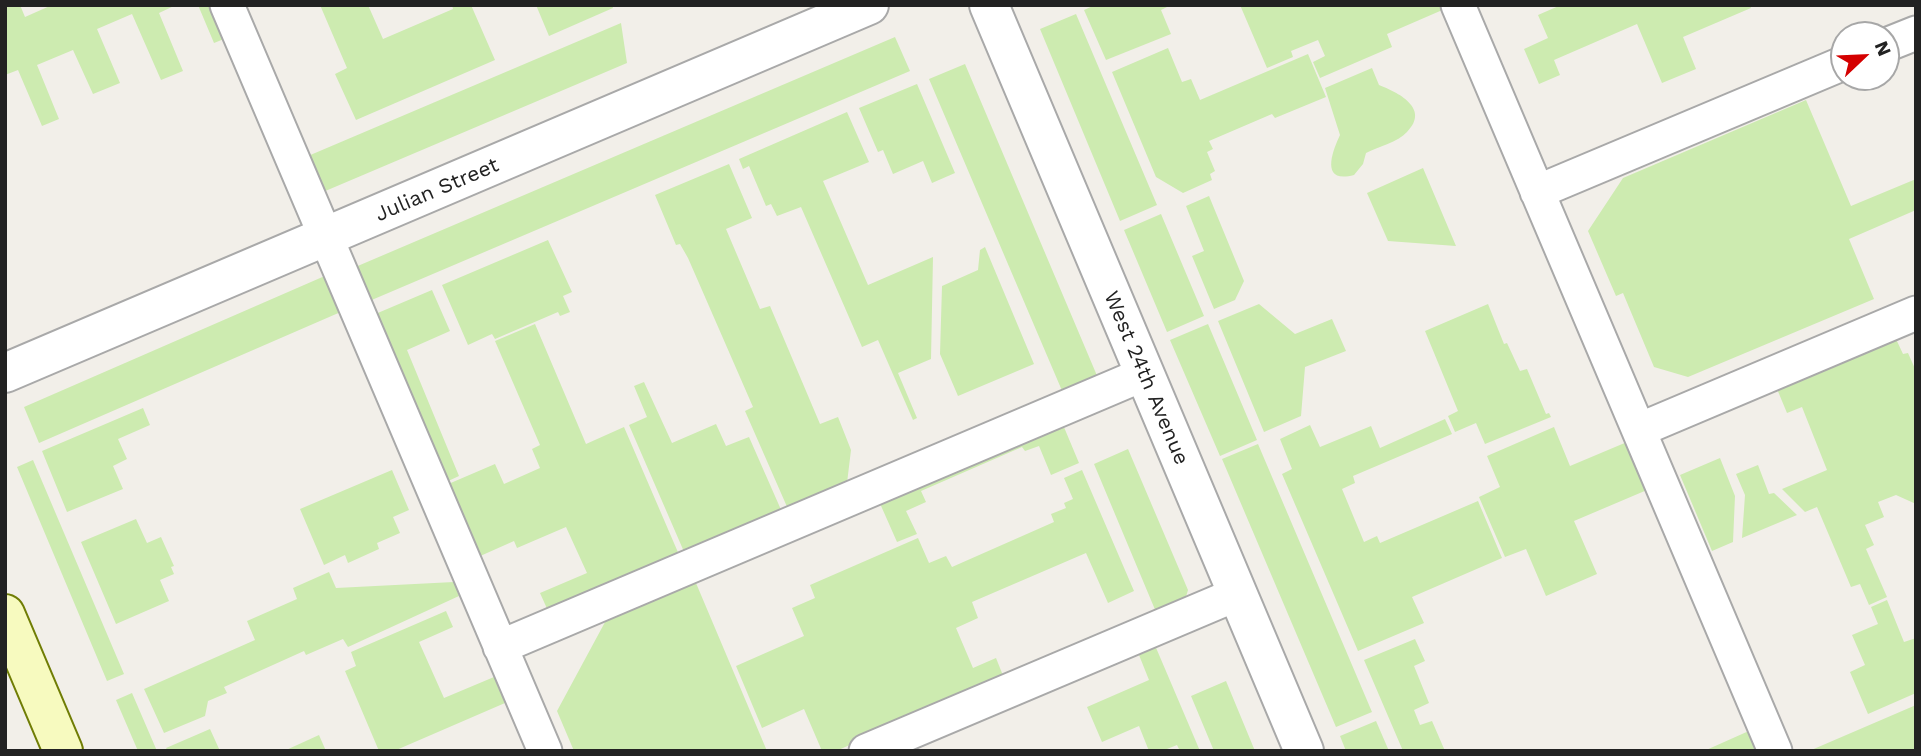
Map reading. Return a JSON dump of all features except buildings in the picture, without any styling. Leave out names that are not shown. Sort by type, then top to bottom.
[{"type":"street","name":"Julian Street","points":[[5,373],[869,5]]},
{"type":"street","name":"West 24th Avenue","points":[[989,5],[1304,751]]},
{"type":"street","points":[[5,614],[63,751]]},
{"type":"lane","points":[[227,5],[545,751]]},
{"type":"lane","points":[[1458,5],[1775,751]]},
{"type":"lane","points":[[1537,192],[1830,69]]},
{"type":"lane","points":[[1639,430],[1916,313]]},
{"type":"lane","points":[[500,647],[1144,374]]},
{"type":"lane","points":[[866,751],[1237,594]]},
{"type":"green space","points":[[5,5],[20,5],[25,17],[52,5],[176,5],[159,13],[183,71],[161,80],[132,14],[97,29],[120,83],[93,94],[73,50],[37,65],[59,119],[42,126],[18,70],[5,75]]},
{"type":"green space","points":[[198,5],[210,5],[224,39],[214,43]]},
{"type":"green space","points":[[320,5],[368,5],[383,39],[453,9],[452,5],[471,5],[495,60],[356,120],[335,74],[347,68]]},
{"type":"green space","points":[[536,5],[612,5],[613,8],[549,36]]},
{"type":"green space","points":[[1095,5],[1171,5],[1161,10],[1171,34],[1106,60],[1084,10]]},
{"type":"green space","points":[[1240,5],[1446,5],[1447,8],[1387,34],[1392,47],[1320,78],[1313,62],[1325,56],[1318,40],[1291,51],[1293,57],[1267,68]]},
{"type":"green space","points":[[1561,5],[1750,5],[1751,8],[1683,37],[1696,69],[1662,83],[1637,24],[1554,60],[1560,75],[1539,84],[1524,49],[1548,38],[1538,15]]},
{"type":"green space","points":[[1076,14],[1157,205],[1120,221],[1040,29]]},
{"type":"green space","points":[[621,23],[627,63],[323,192],[308,156]]},
{"type":"green space","points":[[895,37],[910,71],[367,302],[353,268]]},
{"type":"green space","points":[[1168,48],[1182,82],[1191,79],[1200,100],[1308,54],[1326,97],[1275,118],[1272,114],[1209,141],[1213,149],[1207,152],[1215,171],[1210,174],[1212,180],[1183,193],[1156,177],[1112,72]]},
{"type":"green space","points":[[965,64],[1098,378],[1063,393],[929,79]]},
{"type":"green space","points":[[1372,68],[1379,85],[1409,102],[1415,116],[1413,123],[1398,139],[1366,153],[1363,164],[1354,175],[1336,175],[1331,165],[1340,135],[1325,88]]},
{"type":"green space","points":[[917,84],[955,173],[932,183],[923,161],[893,174],[883,150],[878,152],[859,108]]},
{"type":"green space","points":[[1806,100],[1851,206],[1916,179],[1916,210],[1849,239],[1874,299],[1688,377],[1654,367],[1623,293],[1616,296],[1588,231],[1623,178]]},
{"type":"green space","points":[[847,112],[869,162],[823,181],[868,285],[933,257],[931,359],[898,373],[917,418],[913,420],[878,340],[862,347],[801,207],[777,216],[771,204],[766,206],[749,166],[743,169],[739,159]]},
{"type":"green space","points":[[729,164],[752,218],[726,229],[760,309],[770,306],[820,424],[838,417],[851,450],[847,483],[788,509],[745,411],[753,407],[688,258],[680,244],[676,245],[655,195]]},
{"type":"green space","points":[[1423,168],[1456,246],[1388,241],[1367,193]]},
{"type":"green space","points":[[1209,196],[1244,281],[1235,300],[1214,309],[1192,256],[1204,251],[1186,206]]},
{"type":"green space","points":[[1161,214],[1204,316],[1167,332],[1124,230]]},
{"type":"green space","points":[[548,240],[572,292],[563,296],[570,312],[560,316],[558,312],[495,339],[492,334],[468,345],[442,285]]},
{"type":"green space","points":[[985,247],[1034,364],[958,396],[940,354],[942,286],[978,270],[980,250]]},
{"type":"green space","points":[[327,275],[343,311],[39,443],[24,407]]},
{"type":"green space","points":[[432,290],[450,331],[407,350],[459,476],[444,483],[373,315]]},
{"type":"green space","points":[[1259,304],[1295,334],[1332,319],[1346,351],[1305,367],[1301,416],[1264,432],[1218,321]]},
{"type":"green space","points":[[1488,304],[1504,344],[1507,343],[1520,371],[1527,369],[1546,414],[1549,413],[1551,417],[1485,444],[1476,423],[1455,432],[1448,416],[1458,411],[1425,331]]},
{"type":"green space","points":[[535,324],[586,444],[624,427],[680,557],[549,613],[540,593],[587,573],[566,527],[517,548],[514,541],[478,557],[446,485],[495,464],[504,484],[540,468],[532,449],[540,445],[495,341]]},
{"type":"green space","points":[[1208,324],[1257,440],[1220,456],[1170,340]]},
{"type":"green space","points":[[1896,339],[1903,354],[1908,353],[1916,371],[1916,504],[1896,495],[1878,502],[1884,517],[1865,525],[1874,545],[1866,549],[1887,597],[1869,605],[1860,584],[1851,587],[1817,507],[1805,512],[1782,489],[1827,470],[1802,407],[1787,413],[1777,389]]},
{"type":"green space","points":[[644,382],[672,443],[716,424],[726,446],[749,437],[782,512],[685,554],[629,425],[647,417],[634,386]]},
{"type":"green space","points":[[143,408],[150,425],[118,439],[127,459],[113,466],[123,489],[67,512],[42,451]]},
{"type":"green space","points":[[1445,419],[1452,434],[1353,476],[1355,483],[1342,489],[1364,542],[1377,536],[1380,543],[1478,501],[1502,558],[1412,597],[1424,623],[1358,651],[1282,474],[1292,469],[1280,439],[1310,425],[1320,447],[1371,426],[1380,448]]},
{"type":"green space","points":[[1061,420],[1079,463],[1051,475],[1039,446],[1025,451],[1022,447],[921,491],[926,502],[906,511],[917,534],[897,542],[878,499]]},
{"type":"green space","points":[[1554,427],[1570,466],[1627,442],[1647,490],[1574,521],[1597,574],[1546,596],[1526,549],[1505,557],[1479,497],[1500,487],[1487,456]]},
{"type":"green space","points":[[1258,444],[1372,712],[1336,727],[1222,459]]},
{"type":"green space","points":[[1128,449],[1188,590],[1185,600],[1156,612],[1094,464]]},
{"type":"green space","points":[[1720,458],[1735,496],[1733,542],[1712,551],[1680,475]]},
{"type":"green space","points":[[33,460],[124,674],[107,681],[17,467]]},
{"type":"green space","points":[[1758,465],[1769,494],[1774,493],[1797,515],[1742,538],[1745,495],[1736,474]]},
{"type":"green space","points":[[392,470],[409,510],[393,517],[400,533],[377,543],[379,549],[348,563],[345,555],[324,565],[300,509]]},
{"type":"green space","points":[[1082,470],[1134,591],[1108,603],[1086,553],[972,602],[978,618],[956,628],[973,668],[996,658],[1004,678],[836,751],[822,751],[804,709],[762,728],[736,666],[804,636],[792,608],[815,598],[810,585],[918,538],[929,563],[946,556],[952,567],[1054,522],[1051,514],[1066,508],[1064,503],[1073,499],[1064,478]]},
{"type":"green space","points":[[136,519],[147,543],[161,537],[174,566],[171,567],[174,574],[160,580],[169,601],[116,624],[81,542]]},
{"type":"green space","points":[[329,572],[336,588],[454,582],[459,596],[348,647],[343,639],[306,655],[304,651],[224,687],[227,693],[208,701],[205,716],[164,733],[144,689],[255,640],[247,621],[297,599],[293,588]]},
{"type":"green space","points":[[693,576],[767,751],[574,751],[557,711],[611,611]]},
{"type":"green space","points":[[1887,600],[1904,642],[1916,638],[1916,693],[1868,714],[1850,672],[1865,665],[1852,635],[1878,624],[1871,607]]},
{"type":"green space","points":[[446,611],[453,627],[419,642],[444,698],[494,677],[505,703],[394,751],[379,751],[345,671],[356,666],[351,652]]},
{"type":"green space","points":[[1415,639],[1425,661],[1414,666],[1429,703],[1414,710],[1420,725],[1432,721],[1445,751],[1403,751],[1364,660]]},
{"type":"green space","points":[[1154,643],[1200,751],[1180,751],[1177,745],[1162,751],[1149,751],[1139,726],[1102,742],[1087,707],[1149,680],[1137,650]]},
{"type":"green space","points":[[1226,681],[1255,751],[1214,751],[1191,696]]},
{"type":"green space","points":[[132,693],[157,751],[138,751],[116,700]]},
{"type":"green space","points":[[1916,705],[1914,751],[1809,751]]},
{"type":"green space","points":[[1376,721],[1389,751],[1346,751],[1340,736]]},
{"type":"green space","points":[[210,729],[220,751],[168,751],[166,748]]},
{"type":"green space","points":[[1751,730],[1760,751],[1704,751]]},
{"type":"green space","points":[[319,735],[326,751],[284,751]]}]
